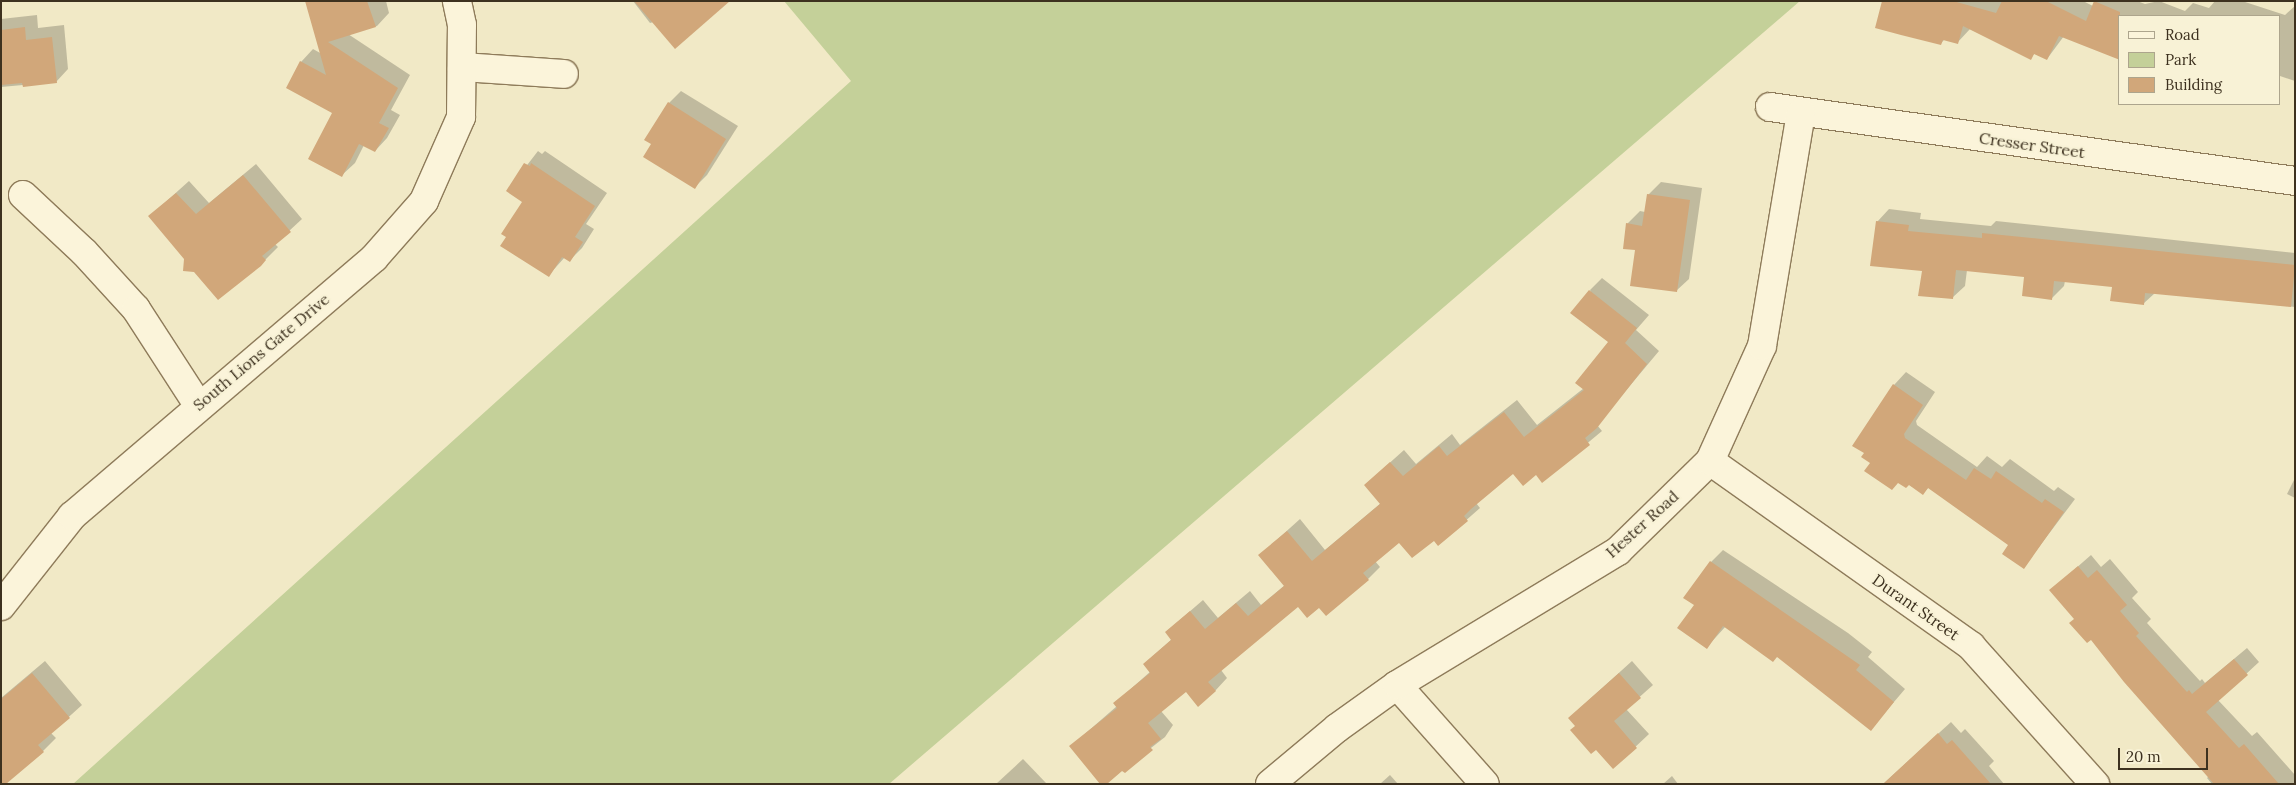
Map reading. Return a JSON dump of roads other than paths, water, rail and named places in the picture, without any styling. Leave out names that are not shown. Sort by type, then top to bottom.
[{"type":"street","name":"South Lions Gate Drive","points":[[1,606],[72,516],[198,405],[374,258],[424,202],[461,116],[462,25],[457,1]]},
{"type":"street","points":[[462,67],[564,74]]},
{"type":"street","name":"Cresser Street","points":[[1770,107],[1801,113],[2295,181]]},
{"type":"street","name":"Hester Road","points":[[1270,784],[1337,728],[1397,685],[1618,551],[1710,461],[1762,346],[1801,113]]},
{"type":"street","points":[[23,194],[84,252],[136,309],[198,405]]},
{"type":"street","name":"Durant Street","points":[[1710,461],[1971,646],[2095,784]]},
{"type":"street","points":[[1397,685],[1485,784]]}]
